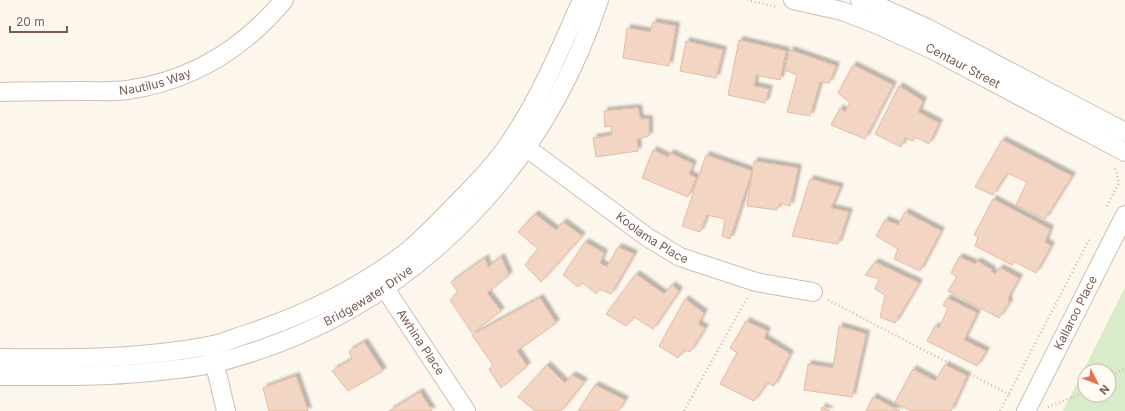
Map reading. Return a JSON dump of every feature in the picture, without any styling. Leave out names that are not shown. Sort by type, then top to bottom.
[{"type":"street","name":"Nautilus Way","points":[[0,92],[126,90],[176,79],[202,68],[229,51],[252,34],[284,0]]},
{"type":"street","name":"Bridgewater Drive","points":[[0,376],[115,376],[173,370],[215,363],[270,346],[311,329],[352,308],[380,281],[433,251],[463,224],[499,184],[520,143],[582,0]]},
{"type":"street","name":"Bridgewater Drive","points":[[520,143],[547,117],[569,76],[585,39],[599,0]]},
{"type":"street","name":"Centaur Street","points":[[793,0],[842,11],[876,24],[933,50],[1125,152]]},
{"type":"street","name":"Centaur Street","points":[[860,0],[871,3],[927,28],[1125,132]]},
{"type":"street","name":"Koolama Place","points":[[520,143],[662,248],[696,263],[756,282],[813,292]]},
{"type":"street","name":"Kallaroo Place","points":[[1028,408],[1125,214]]},
{"type":"street","name":"Bridgewater Drive","points":[[0,358],[113,358],[167,353],[210,346],[266,328],[306,312],[356,286],[380,281]]},
{"type":"street","name":"Awhina Place","points":[[380,281],[466,411]]},
{"type":"street","points":[[210,346],[226,411]]},
{"type":"path","points":[[1105,211],[1119,183]]},
{"type":"path","points":[[1000,411],[1094,232]]},
{"type":"path","points":[[684,411],[756,282]]},
{"type":"path","points":[[813,292],[1009,394],[1028,408],[1049,408],[1077,396]]},
{"type":"green space","points":[[1125,287],[1125,411],[1063,411],[1077,383],[1077,403],[1117,403],[1117,363],[1087,363]]},
{"type":"building","points":[[653,22],[676,26],[669,66],[623,58],[627,28],[650,32]]},
{"type":"building","points":[[739,40],[786,51],[780,80],[756,75],[754,86],[769,89],[765,103],[728,95]]},
{"type":"building","points":[[686,41],[723,50],[716,78],[680,71]]},
{"type":"building","points":[[790,50],[836,66],[829,83],[820,82],[810,116],[787,112],[797,75],[785,70]]},
{"type":"building","points":[[853,65],[893,85],[865,139],[831,125],[840,108],[845,112],[850,103],[838,93]]},
{"type":"building","points":[[899,86],[923,101],[918,112],[939,123],[929,144],[915,137],[913,141],[905,138],[901,147],[875,134]]},
{"type":"building","points":[[638,108],[640,119],[649,119],[649,136],[637,139],[638,151],[596,157],[593,138],[612,135],[611,126],[605,127],[604,111]]},
{"type":"building","points":[[1002,140],[1072,176],[1045,219],[1016,205],[1027,182],[1007,173],[993,195],[975,187]]},
{"type":"building","points":[[653,150],[668,157],[670,153],[693,164],[689,174],[696,178],[688,197],[642,178]]},
{"type":"building","points":[[706,155],[752,171],[730,239],[722,236],[725,219],[707,215],[700,232],[682,226]]},
{"type":"building","points":[[754,161],[798,168],[790,206],[780,203],[777,210],[747,206]]},
{"type":"building","points":[[810,179],[840,187],[831,208],[849,212],[838,244],[792,236]]},
{"type":"building","points":[[993,199],[1050,229],[1045,242],[1051,246],[1036,273],[1015,262],[1012,265],[975,246],[978,237],[974,235]]},
{"type":"building","points":[[905,212],[941,231],[920,271],[894,259],[898,249],[876,236],[885,220],[898,225]]},
{"type":"building","points":[[535,214],[556,230],[563,222],[582,236],[541,282],[525,265],[538,249],[518,232]]},
{"type":"building","points":[[585,242],[604,253],[600,263],[607,267],[618,247],[634,254],[611,294],[600,289],[596,294],[583,283],[578,287],[563,275]]},
{"type":"building","points":[[501,257],[509,275],[487,293],[501,311],[472,333],[450,300],[458,292],[451,282],[485,258],[488,267]]},
{"type":"building","points":[[959,257],[976,264],[977,261],[992,270],[991,272],[995,274],[1000,268],[1019,278],[1008,298],[1009,303],[999,318],[948,291],[957,277],[951,273]]},
{"type":"building","points":[[875,262],[919,283],[895,323],[880,317],[885,295],[875,289],[879,279],[865,275]]},
{"type":"building","points":[[636,274],[664,294],[672,285],[679,291],[653,329],[634,317],[626,326],[606,314]]},
{"type":"building","points":[[540,298],[556,323],[517,351],[527,366],[501,388],[489,369],[493,365],[472,335]]},
{"type":"building","points":[[947,298],[977,313],[964,340],[986,351],[977,366],[927,341],[935,326],[939,328],[948,308],[943,305]]},
{"type":"building","points":[[685,299],[704,313],[698,324],[705,328],[690,352],[684,350],[678,358],[659,346]]},
{"type":"building","points":[[746,321],[767,331],[764,338],[790,354],[774,386],[767,383],[754,401],[720,384],[737,353],[730,348]]},
{"type":"building","points":[[839,326],[866,334],[852,397],[804,390],[808,364],[833,368]]},
{"type":"building","points":[[364,342],[383,371],[348,391],[332,371],[352,359],[349,351]]},
{"type":"building","points":[[547,365],[565,383],[572,375],[584,382],[561,411],[535,411],[518,397]]},
{"type":"building","points":[[945,365],[967,376],[951,411],[911,411],[895,402],[913,369],[935,381]]},
{"type":"building","points":[[296,376],[308,411],[269,411],[263,388]]},
{"type":"building","points":[[595,385],[625,400],[618,411],[578,411]]},
{"type":"building","points":[[420,392],[432,411],[389,411]]},
{"type":"building","points":[[873,397],[900,411],[866,411]]},
{"type":"building","points":[[822,407],[830,411],[821,411]]}]
